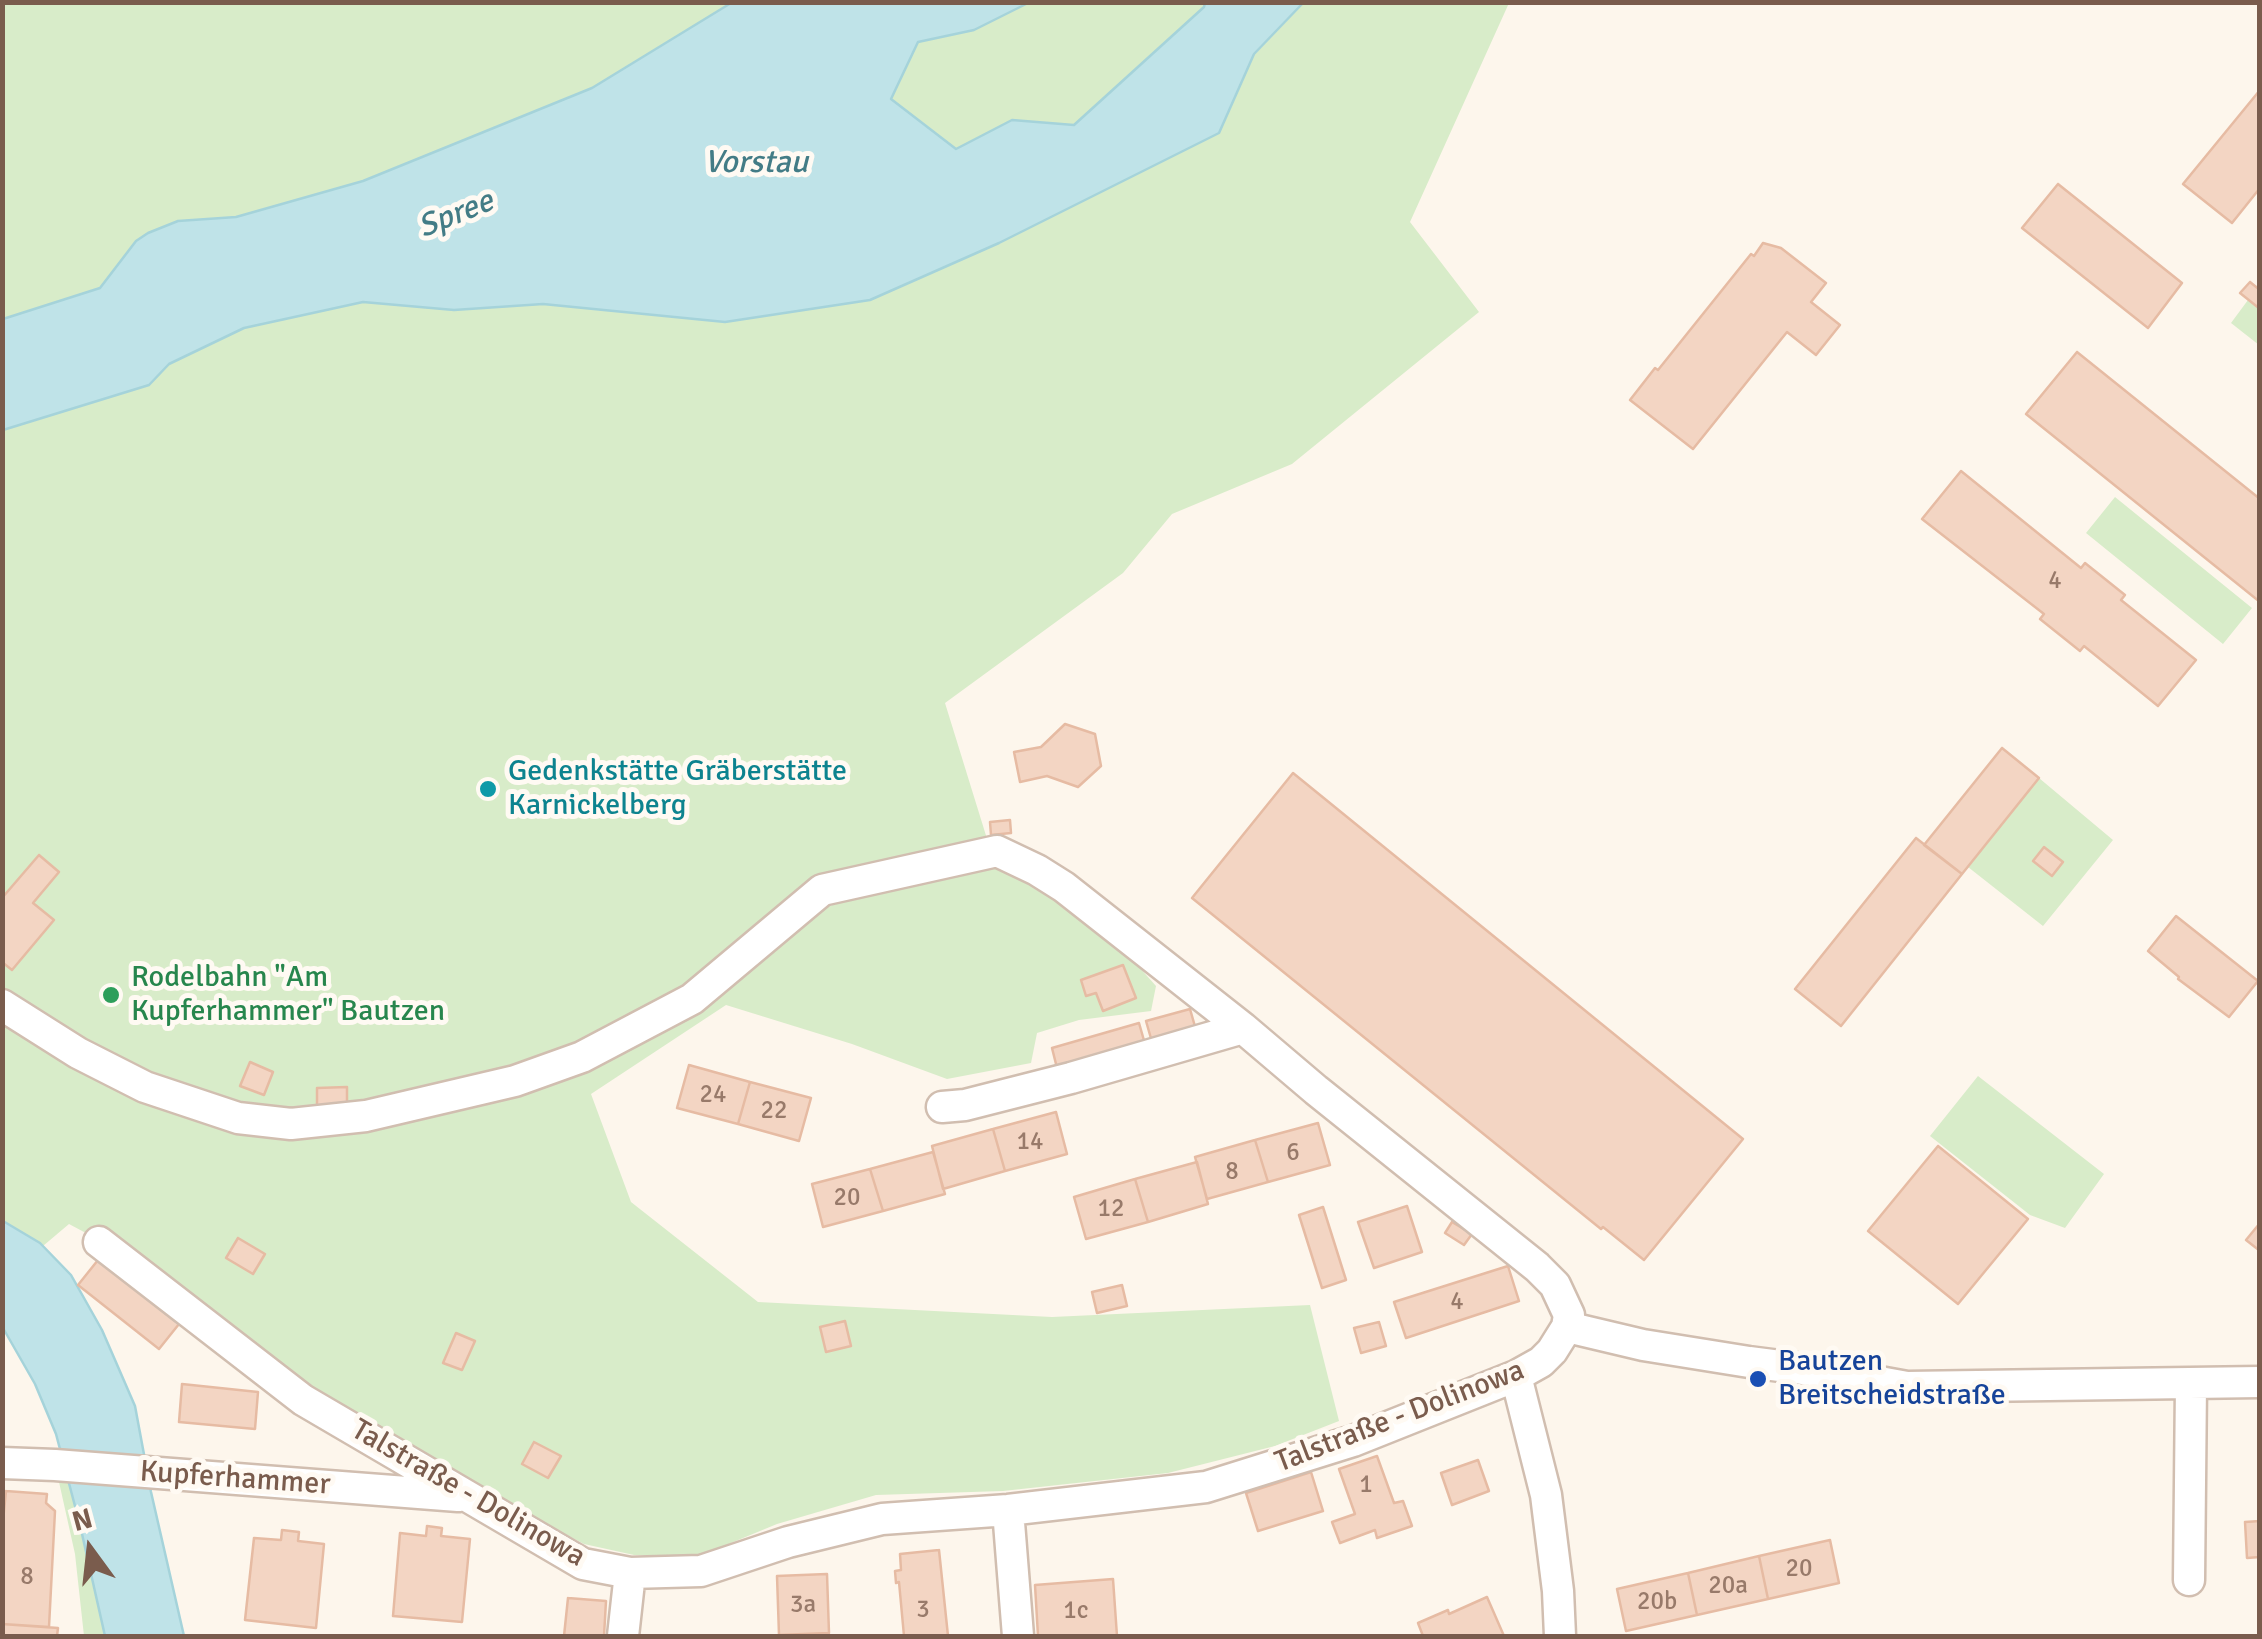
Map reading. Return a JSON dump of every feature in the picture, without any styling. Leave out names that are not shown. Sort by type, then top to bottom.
[{"type":"street","points":[[2,1005],[78,1054],[145,1087],[238,1118],[292,1124],[366,1116],[515,1082],[582,1057],[692,999],[822,890],[997,850],[1064,887],[1537,1267],[1564,1300],[1569,1314],[1567,1327],[1643,1344],[1907,1387],[2260,1382]]},
{"type":"street","points":[[942,1108],[1072,1078],[1244,1028]]},
{"type":"street","name":"Talstraße - Dolinowa","points":[[100,1242],[303,1400],[583,1564],[630,1574],[701,1571],[788,1542],[882,1519],[1008,1510],[1206,1487],[1353,1441],[1516,1376],[1541,1362],[1567,1327]]},
{"type":"street","points":[[1516,1376],[1546,1495],[1560,1636]]},
{"type":"street","points":[[2189,1580],[2191,1384]]},
{"type":"street","name":"Kupferhammer","points":[[2,1463],[467,1497]]},
{"type":"street","points":[[1008,1510],[1018,1636]]},
{"type":"street","points":[[623,1636],[630,1574]]},
{"type":"green space","points":[[2,3],[731,3],[592,88],[363,181],[236,217],[178,221],[136,241],[100,288],[3,319]]},
{"type":"green space","points":[[1028,3],[1205,3],[1074,125],[1012,120],[956,150],[891,99],[918,42],[974,30]]},
{"type":"green space","points":[[1304,3],[1509,3],[1410,222],[1479,312],[1292,464],[1172,514],[1123,573],[945,703],[988,842],[816,880],[685,989],[517,1090],[822,908],[986,862],[1031,874],[1106,930],[1156,986],[1151,1011],[1079,1020],[1037,1033],[1031,1063],[947,1079],[852,1044],[726,1005],[591,1094],[631,1202],[758,1302],[1052,1317],[1310,1305],[1339,1421],[1275,1446],[1168,1473],[1003,1491],[876,1495],[777,1524],[697,1557],[634,1555],[584,1544],[476,1487],[320,1393],[159,1272],[69,1224],[43,1246],[3,1221],[3,430],[149,385],[169,364],[244,328],[363,302],[454,310],[543,304],[725,322],[870,300],[999,243],[1219,133],[1254,55]]},
{"type":"green space","points":[[2248,300],[2259,309],[2259,345],[2231,323]]},
{"type":"green space","points":[[2115,497],[2252,608],[2223,644],[2086,533]]},
{"type":"green space","points":[[2039,778],[2113,840],[2043,926],[1968,867]]},
{"type":"green space","points":[[1978,1076],[2104,1174],[2065,1228],[2030,1215],[1930,1136]]},
{"type":"green space","points":[[59,1482],[70,1483],[105,1636],[84,1636],[75,1554]]},
{"type":"water","name":"Vorstau","points":[[731,3],[1028,3],[974,30],[918,42],[891,99],[956,149],[1012,120],[1074,125],[1205,3],[1303,3],[1254,54],[1219,133],[999,243],[870,300],[725,322],[543,304],[454,310],[363,302],[244,328],[169,364],[149,385],[3,430],[3,319],[100,288],[136,241],[148,233],[178,221],[236,217],[363,181],[592,88]]},
{"type":"water","points":[[3,1221],[40,1243],[71,1275],[102,1330],[135,1406],[184,1636],[105,1636],[56,1434],[35,1384],[3,1328]]},
{"type":"building","points":[[2260,90],[2260,188],[2232,223],[2183,184]]},
{"type":"building","points":[[2058,184],[2182,283],[2148,328],[2022,228]]},
{"type":"building","points":[[1763,243],[1781,248],[1826,283],[1811,302],[1840,325],[1816,355],[1787,332],[1693,449],[1630,400]]},
{"type":"building","points":[[2250,282],[2260,290],[2260,309],[2240,293]]},
{"type":"building","points":[[2077,352],[2260,499],[2260,602],[2026,414]]},
{"type":"building","points":[[1961,471],[2081,568],[2085,563],[2125,595],[2121,600],[2196,660],[2158,706],[2084,646],[2080,651],[2040,619],[2044,614],[1922,519]]},
{"type":"building","points":[[1065,724],[1095,734],[1101,766],[1078,787],[1047,776],[1020,782],[1014,752],[1041,747]]},
{"type":"building","points":[[2002,748],[2039,778],[1962,874],[1924,845]]},
{"type":"building","points":[[1293,773],[1743,1139],[1644,1260],[1192,898]]},
{"type":"building","points":[[1010,820],[1011,833],[991,835],[990,822]]},
{"type":"building","points":[[1916,838],[1962,874],[1841,1026],[1795,989]]},
{"type":"building","points":[[2044,847],[2063,862],[2052,876],[2033,861]]},
{"type":"building","points":[[39,855],[59,872],[33,903],[54,920],[12,970],[2,962],[2,898]]},
{"type":"building","points":[[2176,916],[2258,981],[2229,1017],[2148,951]]},
{"type":"building","points":[[1123,965],[1136,998],[1103,1011],[1096,993],[1086,996],[1081,980]]},
{"type":"building","points":[[1190,1009],[1196,1030],[1152,1042],[1146,1021]]},
{"type":"building","points":[[1139,1023],[1145,1044],[1057,1068],[1052,1048]]},
{"type":"building","points":[[250,1062],[273,1072],[264,1095],[240,1086]]},
{"type":"building","points":[[689,1065],[750,1082],[738,1124],[677,1108]]},
{"type":"building","points":[[750,1082],[811,1098],[799,1141],[738,1124]]},
{"type":"building","points":[[347,1087],[347,1108],[317,1109],[317,1088]]},
{"type":"building","points":[[1056,1112],[1067,1154],[1005,1171],[993,1129]]},
{"type":"building","points":[[1318,1123],[1330,1165],[1268,1182],[1255,1140]]},
{"type":"building","points":[[993,1129],[1005,1171],[943,1189],[932,1146]]},
{"type":"building","points":[[1255,1140],[1268,1182],[1207,1199],[1195,1157]]},
{"type":"building","points":[[1938,1146],[2028,1219],[1958,1304],[1868,1231]]},
{"type":"building","points":[[933,1152],[945,1194],[883,1211],[870,1169]]},
{"type":"building","points":[[1197,1162],[1208,1204],[1148,1222],[1135,1179]]},
{"type":"building","points":[[870,1169],[883,1211],[823,1227],[812,1184]]},
{"type":"building","points":[[1135,1179],[1148,1222],[1086,1239],[1074,1197]]},
{"type":"building","points":[[1407,1206],[1422,1252],[1374,1268],[1358,1222]]},
{"type":"building","points":[[1323,1207],[1346,1280],[1322,1288],[1299,1215]]},
{"type":"building","points":[[1452,1222],[1472,1234],[1464,1245],[1445,1233]]},
{"type":"building","points":[[2260,1223],[2260,1251],[2246,1240]]},
{"type":"building","points":[[238,1238],[265,1254],[253,1274],[226,1258]]},
{"type":"building","points":[[98,1260],[179,1324],[159,1349],[78,1285]]},
{"type":"building","points":[[1508,1266],[1519,1301],[1406,1338],[1394,1302]]},
{"type":"building","points":[[1122,1285],[1127,1306],[1097,1313],[1092,1292]]},
{"type":"building","points":[[845,1321],[851,1346],[826,1352],[820,1327]]},
{"type":"building","points":[[1379,1322],[1386,1346],[1361,1353],[1354,1328]]},
{"type":"building","points":[[456,1333],[475,1341],[462,1370],[443,1363]]},
{"type":"building","points":[[182,1384],[258,1392],[255,1429],[179,1422]]},
{"type":"building","points":[[534,1442],[561,1456],[548,1478],[522,1464]]},
{"type":"building","points":[[1377,1456],[1394,1503],[1403,1501],[1412,1526],[1377,1538],[1375,1530],[1340,1543],[1332,1522],[1355,1514],[1339,1469]]},
{"type":"building","points":[[1478,1460],[1489,1491],[1452,1505],[1441,1473]]},
{"type":"building","points":[[1311,1472],[1323,1511],[1258,1531],[1246,1493]]},
{"type":"building","points":[[6,1491],[47,1494],[46,1503],[55,1511],[49,1627],[2,1624]]},
{"type":"building","points":[[2260,1521],[2260,1557],[2247,1558],[2245,1522]]},
{"type":"building","points":[[427,1526],[442,1528],[441,1536],[470,1539],[462,1622],[393,1616],[400,1533],[426,1536]]},
{"type":"building","points":[[282,1530],[299,1532],[298,1541],[324,1544],[316,1628],[245,1620],[254,1538],[281,1540]]},
{"type":"building","points":[[1830,1540],[1839,1583],[1768,1599],[1759,1556]]},
{"type":"building","points":[[939,1550],[948,1636],[904,1636],[895,1571],[901,1570],[900,1554]]},
{"type":"building","points":[[1759,1556],[1768,1599],[1697,1615],[1688,1573]]},
{"type":"building","points":[[1688,1573],[1697,1615],[1626,1631],[1617,1589]]},
{"type":"building","points":[[827,1574],[829,1633],[779,1635],[777,1576]]},
{"type":"building","points":[[1113,1579],[1117,1636],[1038,1636],[1035,1585]]},
{"type":"building","points":[[1487,1597],[1504,1636],[1423,1636],[1418,1623]]},
{"type":"building","points":[[568,1598],[606,1601],[604,1636],[564,1636]]},
{"type":"building","points":[[2,1624],[58,1628],[57,1636],[2,1636]]},
{"type":"place","name":"Gedenkstätte Gräberstätte Karnickelberg","points":[[488,789]]},
{"type":"place","name":"Rodelbahn \"Am Kupferhammer\" Bautzen","points":[[111,995]]},
{"type":"place","name":"Bautzen Breitscheidstraße","points":[[1758,1379]]},
{"type":"water label","name":"Spree","points":[[456,215]]}]
